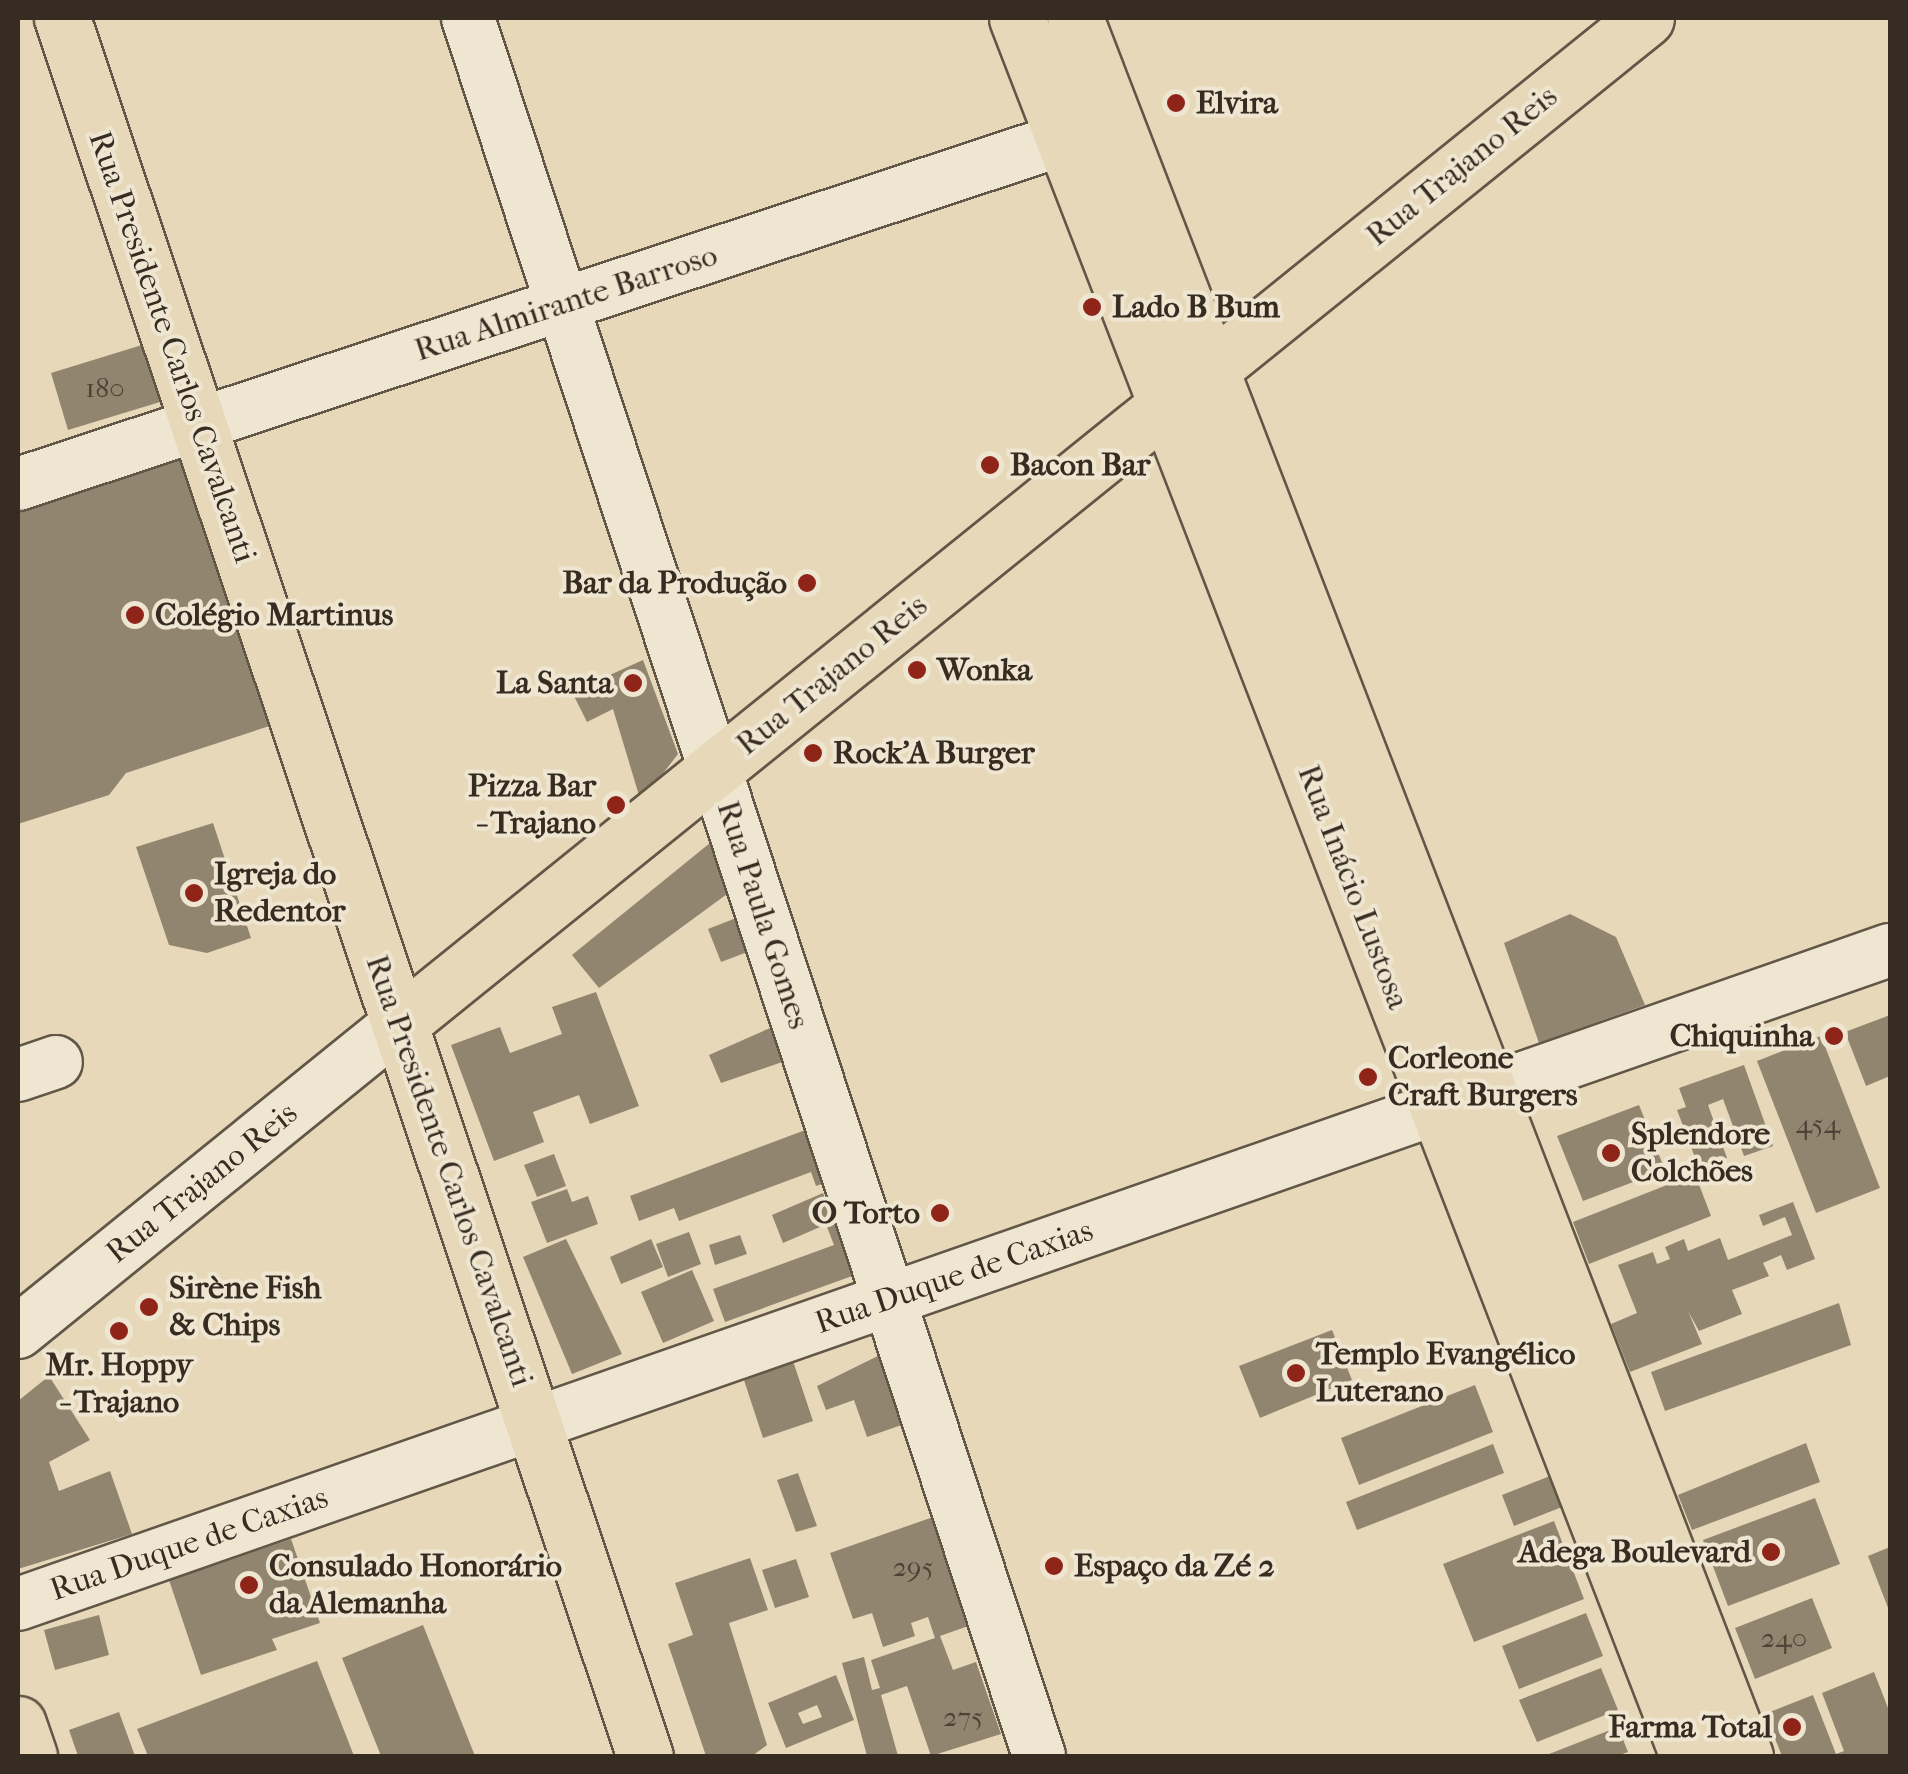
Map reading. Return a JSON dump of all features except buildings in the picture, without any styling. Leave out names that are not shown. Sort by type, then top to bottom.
[{"type":"main road","name":"Rua Presidente Carlos Cavalcanti","points":[[62,18],[644,1756]]},
{"type":"main road","name":"Rua Inácio Lustosa","points":[[1017,18],[1438,1108],[1608,1474],[1745,1756]]},
{"type":"main road","name":"Rua Inácio Lustosa","points":[[1075,18],[1488,1090],[1608,1474],[1688,1756]]},
{"type":"main road","name":"Rua Trajano Reis","points":[[399,1024],[1646,18]]},
{"type":"main road","points":[[18,1724],[29,1756]]},
{"type":"street","name":"Rua Paula Gomes","points":[[468,18],[1039,1756]]},
{"type":"street","name":"Rua Almirante Barroso","points":[[18,484],[1116,122]]},
{"type":"street","name":"Rua Duque de Caxias","points":[[18,1604],[1890,950]]},
{"type":"street","name":"Rua Trajano Reis","points":[[18,1332],[399,1024]]},
{"type":"place","name":"Elvira","points":[[1176,103]]},
{"type":"place","name":"Lado B Bum","points":[[1092,307]]},
{"type":"place","name":"Bacon Bar","points":[[990,465]]},
{"type":"place","name":"Bar da Produção","points":[[807,583]]},
{"type":"place","name":"Colégio Martinus","points":[[135,615]]},
{"type":"place","name":"Wonka","points":[[917,670]]},
{"type":"place","name":"La Santa","points":[[633,683]]},
{"type":"place","name":"Rock'A Burger","points":[[813,753]]},
{"type":"place","name":"Pizza Bar - Trajano","points":[[616,805]]},
{"type":"place","name":"Igreja do Redentor","points":[[194,893]]},
{"type":"place","name":"Chiquinha","points":[[1834,1036]]},
{"type":"place","name":"Corleone Craft Burgers","points":[[1368,1077]]},
{"type":"place","name":"Splendore Colchões","points":[[1611,1153]]},
{"type":"place","name":"O Torto","points":[[940,1213]]},
{"type":"place","name":"Sirène Fish & Chips","points":[[149,1307]]},
{"type":"place","name":"Mr. Hoppy - Trajano","points":[[119,1331]]},
{"type":"place","name":"Templo Evangélico Luterano","points":[[1296,1373]]},
{"type":"place","name":"Adega Boulevard","points":[[1771,1552]]},
{"type":"place","name":"Espaço da Zé 2","points":[[1054,1566]]},
{"type":"place","name":"Consulado Honorário da Alemanha","points":[[249,1585]]},
{"type":"place","name":"Farma Total","points":[[1792,1727]]}]
